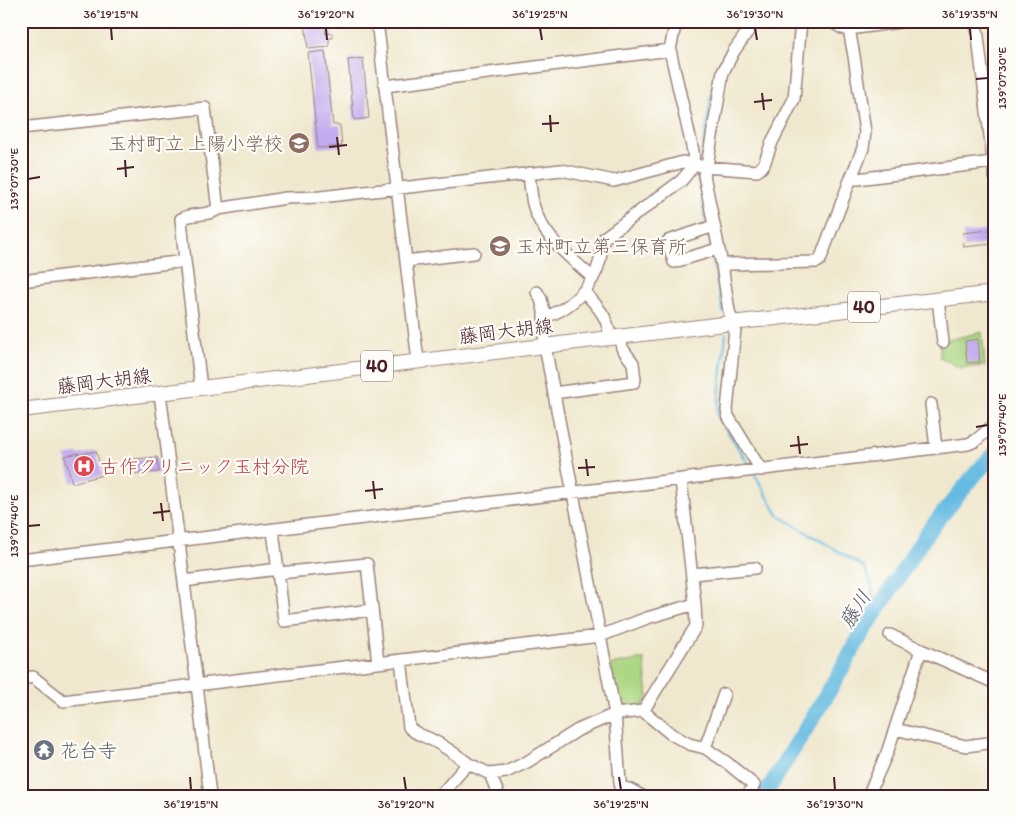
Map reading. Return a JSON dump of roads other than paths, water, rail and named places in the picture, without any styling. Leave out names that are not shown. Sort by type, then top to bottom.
[{"type":"main road","name":"藤岡大胡線","points":[[21,410],[733,322],[995,293]]},
{"type":"street","points":[[377,21],[418,361]]},
{"type":"street","points":[[676,21],[670,50],[693,151],[704,175],[714,250],[722,265],[729,311],[735,333],[727,410],[728,416],[755,471]]},
{"type":"street","points":[[544,317],[556,313],[572,303],[584,291],[593,278],[600,258],[601,246],[605,238],[700,166],[723,72],[731,56],[755,21]]},
{"type":"street","points":[[201,387],[181,219],[186,216],[212,214],[218,209],[286,198],[320,197],[561,170],[614,181],[684,162],[700,166],[757,171],[764,164],[772,142],[794,99],[801,21]]},
{"type":"street","points":[[830,21],[842,28],[849,29],[908,21]]},
{"type":"street","points":[[976,21],[995,177]]},
{"type":"street","points":[[722,265],[817,262],[820,260],[863,148],[864,132],[849,29]]},
{"type":"street","points":[[385,86],[670,50]]},
{"type":"street","points":[[21,128],[205,108],[218,209]]},
{"type":"street","points":[[851,178],[856,179],[993,162]]},
{"type":"street","points":[[529,173],[533,204],[538,218],[556,245],[593,278]]},
{"type":"street","points":[[710,228],[668,241],[674,262],[714,250]]},
{"type":"street","points":[[406,261],[474,253]]},
{"type":"street","points":[[21,282],[185,261]]},
{"type":"street","points":[[554,393],[634,382],[636,380],[633,363],[615,337],[605,317],[584,291]]},
{"type":"street","points":[[537,292],[543,306],[545,345],[615,714],[621,792],[629,789],[642,796]]},
{"type":"street","points":[[938,299],[943,342]]},
{"type":"street","points":[[160,393],[210,796]]},
{"type":"street","points":[[931,404],[936,448]]},
{"type":"street","points":[[21,560],[936,448],[971,443],[995,424]]},
{"type":"street","points":[[644,711],[696,626],[696,604],[681,480]]},
{"type":"street","points":[[273,530],[284,621],[371,610]]},
{"type":"street","points":[[184,581],[367,564],[378,663]]},
{"type":"street","points":[[692,574],[755,568]]},
{"type":"street","points":[[21,680],[33,677],[63,701],[600,636],[647,618],[696,604]]},
{"type":"street","points":[[890,635],[995,682]]},
{"type":"street","points":[[868,796],[896,729],[907,689],[921,650]]},
{"type":"street","points":[[401,660],[412,731],[432,740],[469,764],[490,774],[506,772],[527,762],[578,730],[615,714],[644,711],[671,734],[689,744],[705,748],[754,785],[747,796]]},
{"type":"street","points":[[705,748],[724,694]]},
{"type":"street","points":[[896,729],[966,746],[995,742]]},
{"type":"street","points":[[440,796],[469,764]]},
{"type":"street","points":[[490,774],[498,796]]},
{"type":"waterway","points":[[701,162],[713,87],[720,63],[747,21]]},
{"type":"waterway","points":[[699,170],[698,178],[707,226]]},
{"type":"waterway","points":[[708,231],[711,248]]},
{"type":"waterway","points":[[712,253],[723,312]]},
{"type":"waterway","points":[[726,334],[717,415],[750,466]]},
{"type":"waterway","name":"藤川","points":[[764,796],[825,698],[861,635],[927,533],[995,453]]},
{"type":"waterway","points":[[754,473],[778,515],[864,567],[871,583],[874,601],[873,618]]},
{"type":"place","name":"玉村町立 上陽小学校","points":[[299,143]]},
{"type":"place","name":"玉村町立第三保育所","points":[[500,246]]},
{"type":"place","name":"古作クリニック玉村分院","points":[[84,466]]},
{"type":"place","name":"花台寺","points":[[44,750]]}]
